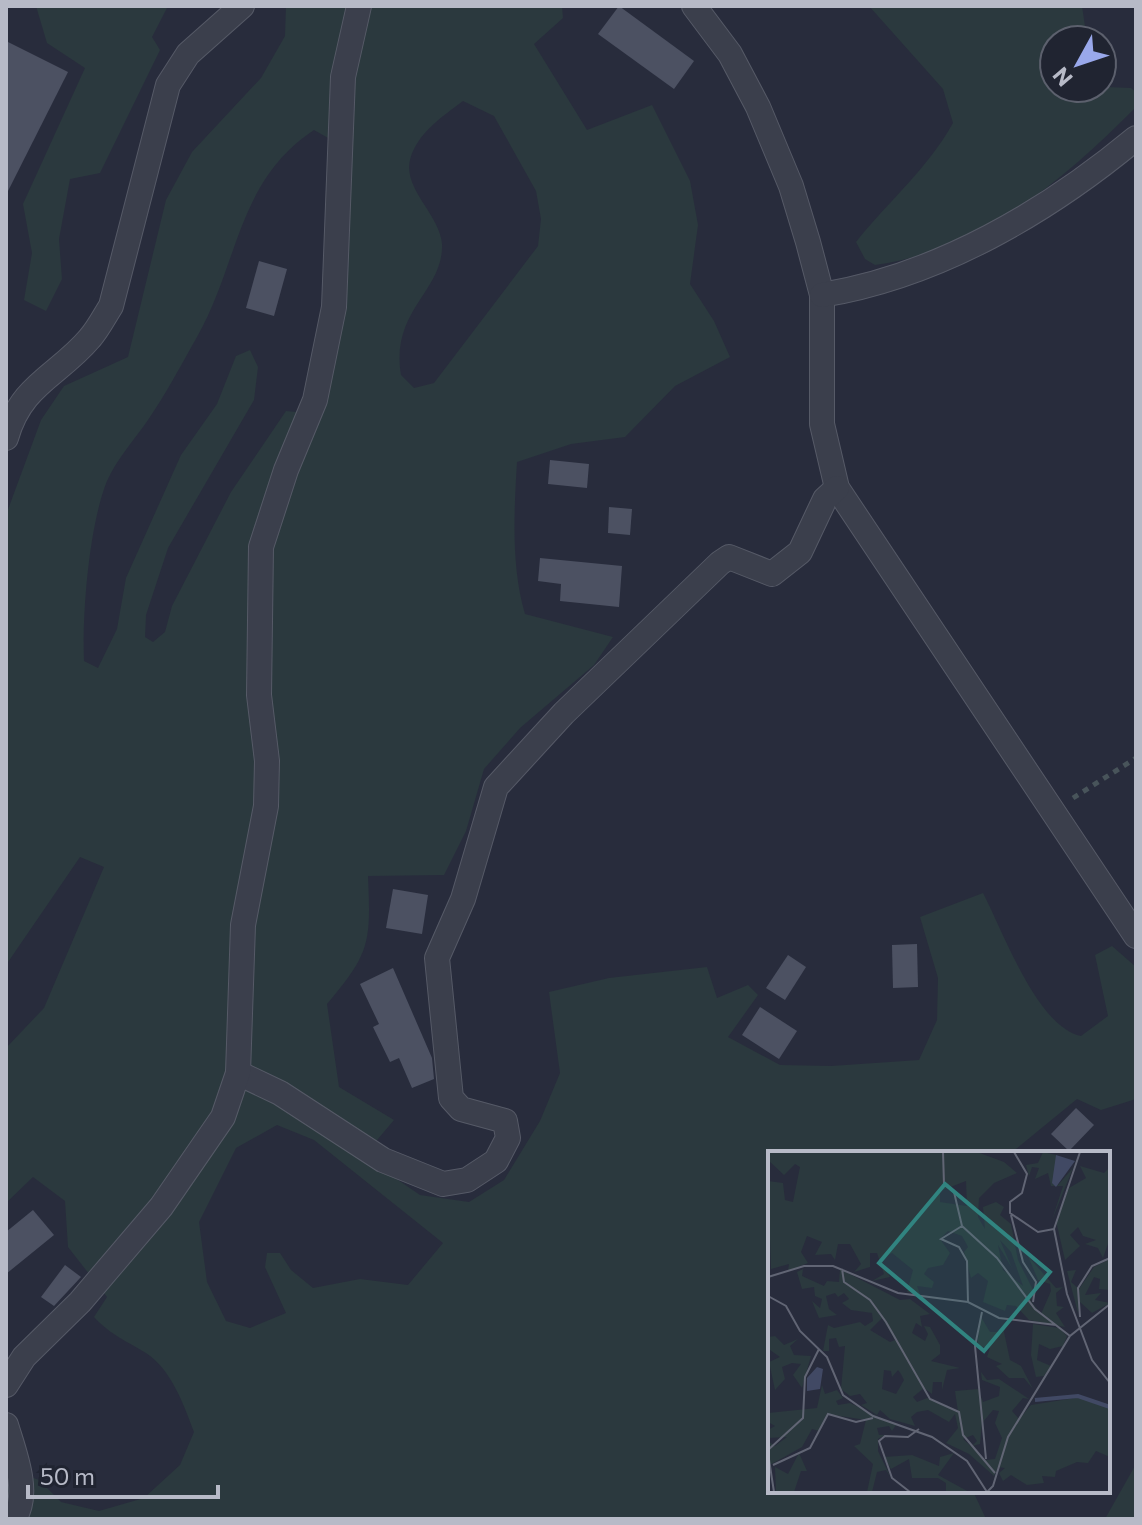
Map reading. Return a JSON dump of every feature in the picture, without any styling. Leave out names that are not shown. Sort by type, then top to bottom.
[{"type":"street","points":[[6,438],[10,423],[35,384],[91,338],[111,306],[156,119],[168,85],[188,54],[220,21],[242,6]]},
{"type":"street","points":[[6,1385],[24,1357],[80,1302],[161,1207],[223,1117],[238,1073],[243,925],[266,806],[267,761],[259,695],[261,547],[286,470],[315,400],[334,307],[343,77],[359,6]]},
{"type":"street","points":[[694,6],[730,54],[758,107],[791,186],[822,295],[822,424],[837,488],[1136,936]]},
{"type":"street","points":[[822,295],[860,289],[905,274],[991,235],[1032,212],[1136,138]]},
{"type":"street","points":[[238,1073],[280,1093],[383,1160],[443,1184],[467,1180],[496,1161],[508,1138],[505,1121],[461,1109],[451,1098],[437,958],[463,899],[496,787],[546,732],[720,563],[729,557],[739,559],[772,574],[800,552],[825,499],[837,488]]},
{"type":"street","points":[[6,1425],[21,1487],[18,1512],[14,1519]]},
{"type":"path","points":[[1051,811],[1136,758]]},
{"type":"shaded area","points":[[36,6],[168,6],[152,37],[160,50],[100,173],[70,179],[59,239],[62,279],[46,311],[24,300],[32,253],[23,204],[85,68],[47,43]]},
{"type":"shaded area","points":[[286,6],[562,6],[563,18],[534,44],[587,130],[652,105],[690,181],[698,225],[690,284],[714,321],[730,357],[675,386],[625,437],[571,444],[517,462],[517,577],[525,614],[613,637],[594,665],[520,728],[484,769],[466,831],[444,875],[368,876],[369,917],[365,946],[352,972],[327,1004],[339,1087],[394,1120],[372,1146],[379,1167],[420,1195],[469,1202],[504,1180],[540,1121],[560,1073],[549,992],[609,978],[707,967],[717,998],[748,985],[758,995],[728,1037],[780,1065],[831,1066],[919,1060],[937,1020],[938,978],[920,917],[983,893],[1036,997],[1065,1029],[1081,1036],[1108,1016],[1095,955],[1112,946],[1136,967],[1136,1099],[1101,1110],[1077,1099],[1013,1151],[768,1151],[768,1493],[974,1493],[986,1519],[6,1519],[6,1468],[39,1480],[61,1502],[99,1511],[144,1498],[180,1465],[194,1432],[176,1388],[163,1368],[94,1317],[107,1297],[68,1247],[65,1201],[33,1177],[6,1203],[6,1048],[44,1008],[104,867],[80,857],[6,965],[6,515],[41,420],[64,386],[128,357],[166,200],[192,152],[261,78],[285,36]],"holes":[[[463,101],[494,116],[536,191],[541,219],[538,246],[434,383],[414,388],[401,375],[403,334],[435,275],[442,244],[440,233],[412,181],[410,160],[424,134]],[[314,130],[351,151],[346,302],[318,414],[286,411],[231,492],[172,606],[165,632],[153,642],[145,637],[146,615],[168,548],[254,400],[258,367],[250,350],[236,356],[217,404],[181,455],[126,578],[117,629],[98,668],[84,661],[84,619],[91,545],[107,481],[120,457],[161,400],[197,337],[254,198],[269,173]],[[277,1125],[314,1140],[443,1243],[408,1285],[360,1279],[313,1288],[291,1270],[280,1253],[267,1253],[265,1267],[286,1313],[250,1328],[226,1321],[207,1282],[199,1222],[236,1148]]]},
{"type":"shaded area","points":[[869,6],[1082,6],[1085,24],[1038,24],[1038,104],[1118,104],[1118,87],[1131,88],[1136,92],[1136,107],[1080,161],[1018,208],[985,228],[950,245],[875,265],[865,259],[856,242],[920,170],[953,123],[943,89]]},
{"type":"shaded area","points":[[1136,1464],[1136,1519],[1105,1519]]},
{"type":"building","points":[[619,6],[694,61],[674,89],[598,34]]},
{"type":"building","points":[[6,41],[68,72],[6,195]]},
{"type":"building","points":[[259,261],[287,269],[274,316],[246,308]]},
{"type":"building","points":[[550,460],[589,464],[587,488],[548,484]]},
{"type":"building","points":[[609,507],[632,509],[630,535],[608,533]]},
{"type":"building","points":[[540,558],[622,566],[619,607],[560,601],[561,584],[538,581]]},
{"type":"building","points":[[393,889],[428,895],[422,934],[386,928]]},
{"type":"building","points":[[917,944],[918,987],[893,988],[892,945]]},
{"type":"building","points":[[788,955],[806,967],[785,1000],[766,988]]},
{"type":"building","points":[[393,968],[432,1058],[434,1079],[412,1088],[399,1058],[390,1062],[373,1027],[379,1024],[360,984]]},
{"type":"building","points":[[760,1007],[797,1031],[779,1059],[742,1035]]},
{"type":"building","points":[[1076,1108],[1094,1125],[1069,1151],[1051,1134]]},
{"type":"building","points":[[33,1210],[54,1235],[6,1274],[6,1232]]},
{"type":"building","points":[[65,1265],[81,1277],[54,1306],[41,1297]]}]
